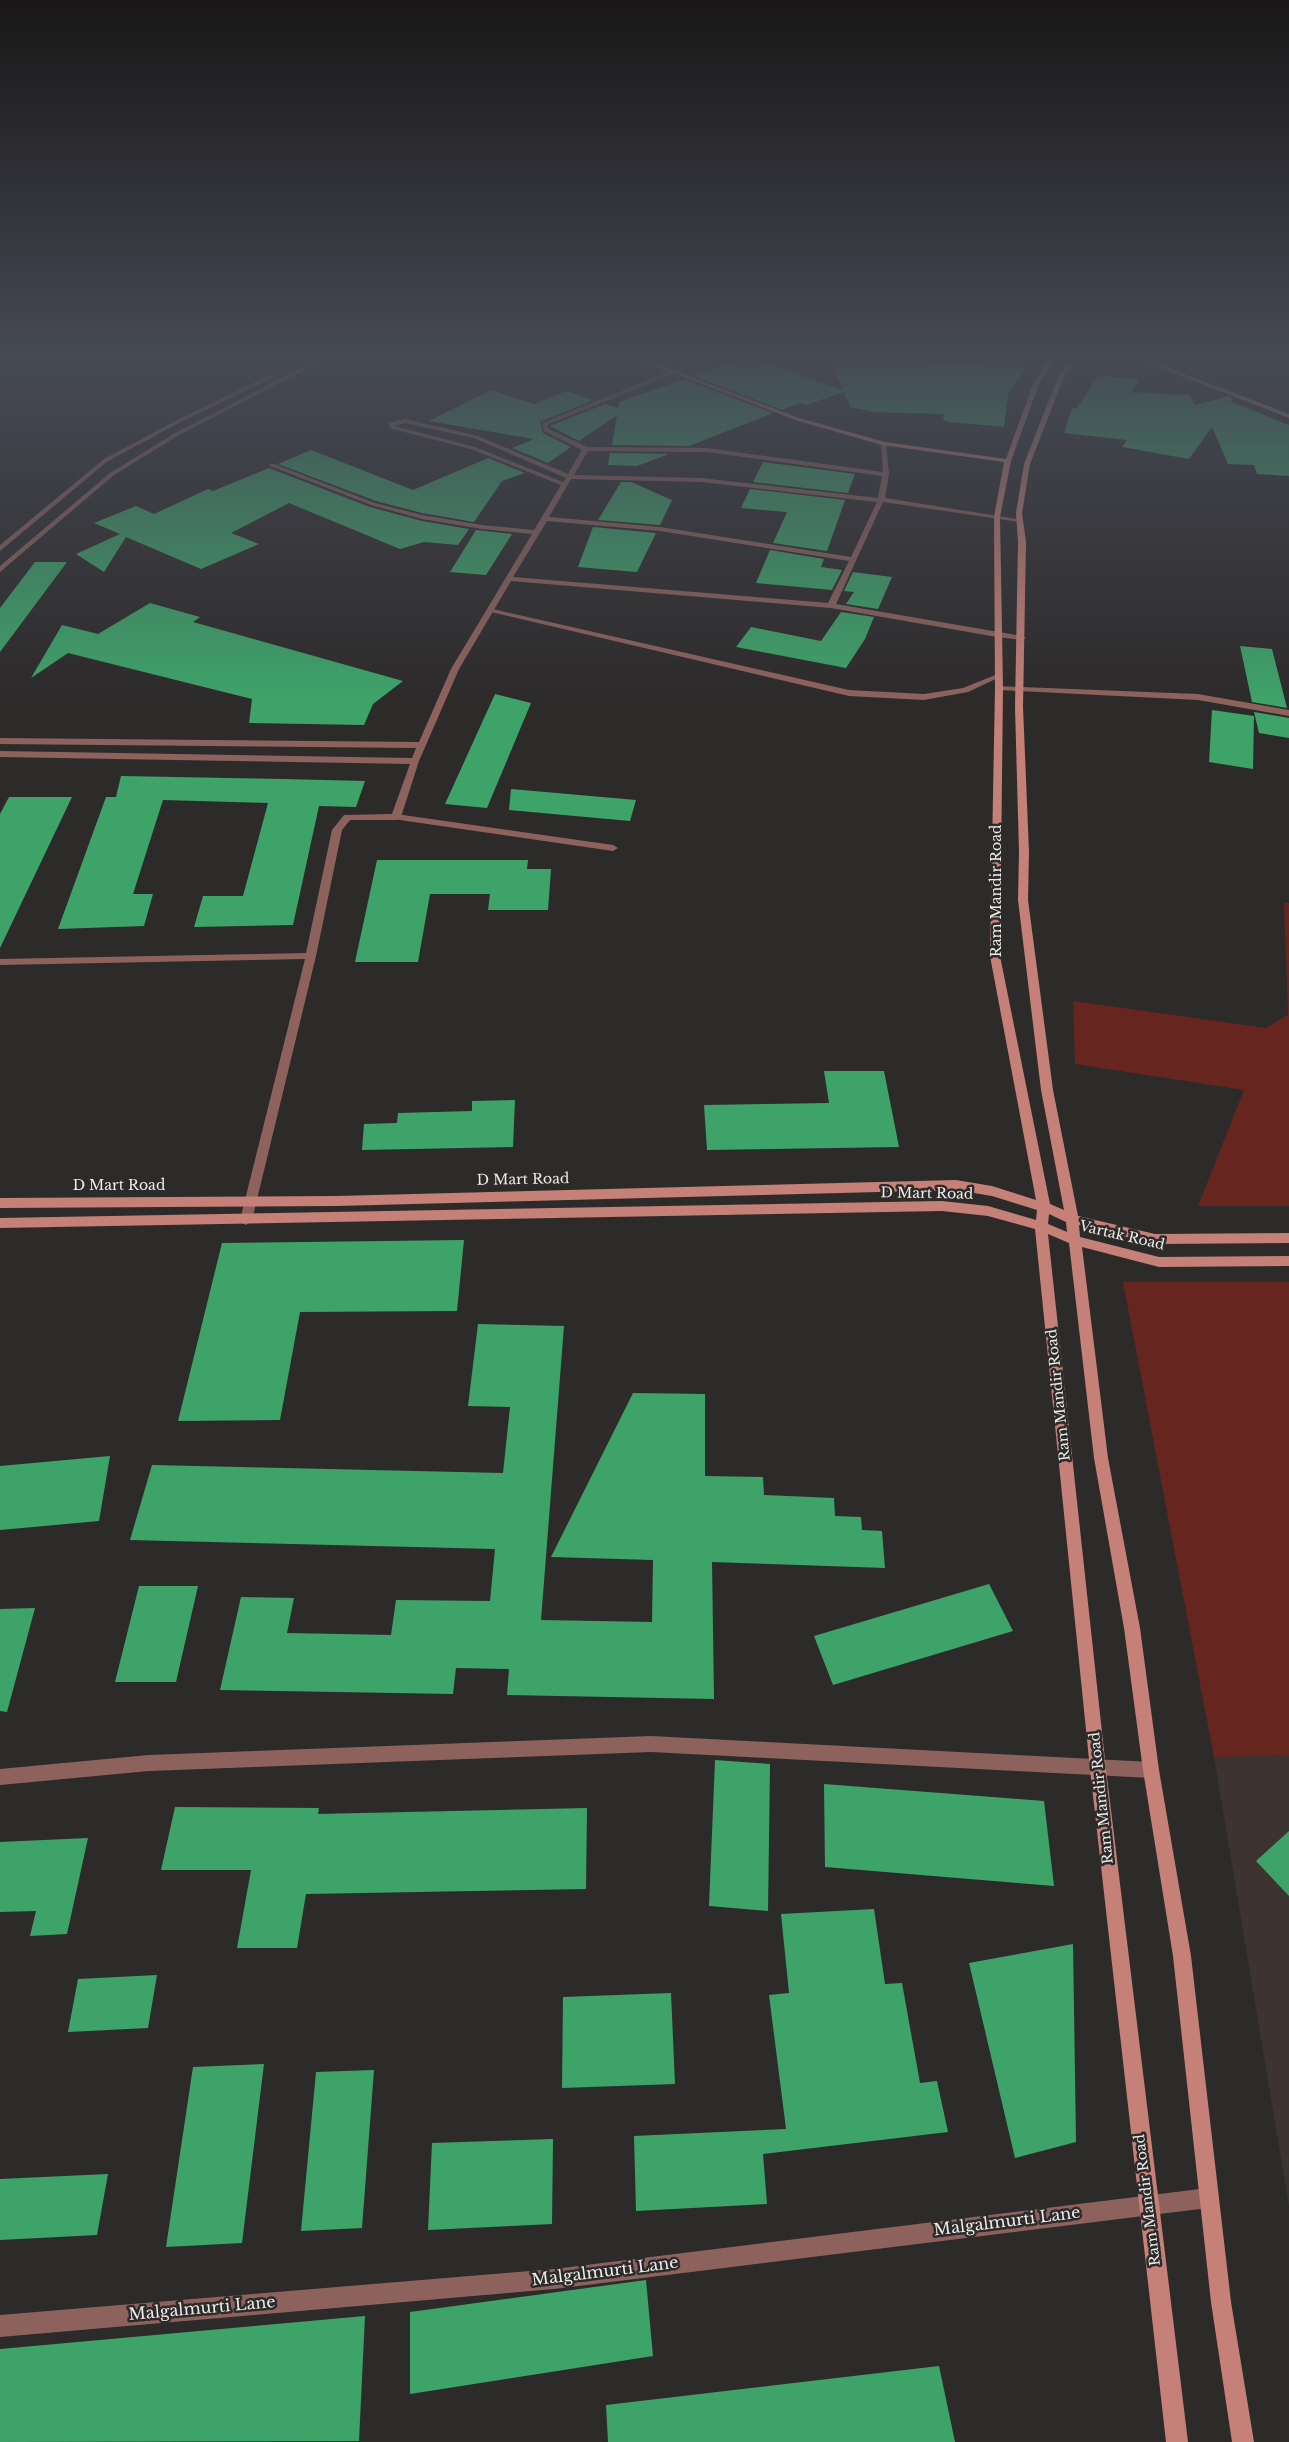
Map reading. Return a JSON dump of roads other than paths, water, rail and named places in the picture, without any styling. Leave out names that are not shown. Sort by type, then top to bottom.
[{"type":"main road","name":"Ram Mandir Road","points":[[1006,473],[997,517],[998,682],[995,956],[1044,1207],[1041,1226],[1098,1769],[1177,2442]]},
{"type":"main road","points":[[1025,473],[1021,489],[1020,520],[1022,542],[1020,689],[1023,900],[1041,1031],[1046,1090],[1072,1219],[1101,1458],[1132,1628],[1152,1770],[1182,1956],[1221,2302],[1243,2442]]},
{"type":"main road","name":"D Mart Road","points":[[0,1203],[336,1200],[956,1185],[992,1191],[1044,1207]]},
{"type":"main road","name":"D Mart Road","points":[[0,1223],[942,1206],[988,1211],[1041,1226]]},
{"type":"main road","name":"Vartak Road","points":[[1044,1207],[1072,1219],[1155,1239],[1289,1238]]},
{"type":"main road","name":"Vartak Road","points":[[1041,1226],[1074,1240],[1159,1262],[1289,1261]]},
{"type":"street","points":[[0,550],[51,504],[90,473]]},
{"type":"street","points":[[0,570],[114,473]]},
{"type":"street","points":[[292,473],[364,501],[422,517],[482,527],[538,532]]},
{"type":"street","points":[[545,473],[568,481],[701,480],[880,500],[1020,520]]},
{"type":"street","points":[[552,473],[568,481]]},
{"type":"street","points":[[396,816],[415,761],[455,669],[573,473]]},
{"type":"street","points":[[831,606],[880,500],[886,474],[878,473]]},
{"type":"street","points":[[51,504],[73,506]]},
{"type":"street","points":[[546,518],[660,529],[852,559]]},
{"type":"street","points":[[0,550],[19,553]]},
{"type":"street","points":[[510,579],[831,606],[1022,638]]},
{"type":"street","points":[[491,610],[849,693],[924,697],[998,682],[1020,689],[1198,697],[1289,713]]},
{"type":"street","points":[[0,741],[422,746]]},
{"type":"street","points":[[0,754],[415,761]]},
{"type":"street","points":[[246,1220],[311,956],[337,830],[347,816],[396,816],[613,848]]},
{"type":"street","points":[[0,962],[311,956]]},
{"type":"street","points":[[0,1777],[150,1763],[651,1744],[1098,1769],[1152,1770]]},
{"type":"street","name":"Malgalmurti Lane","points":[[0,2326],[554,2279],[1208,2198]]}]
